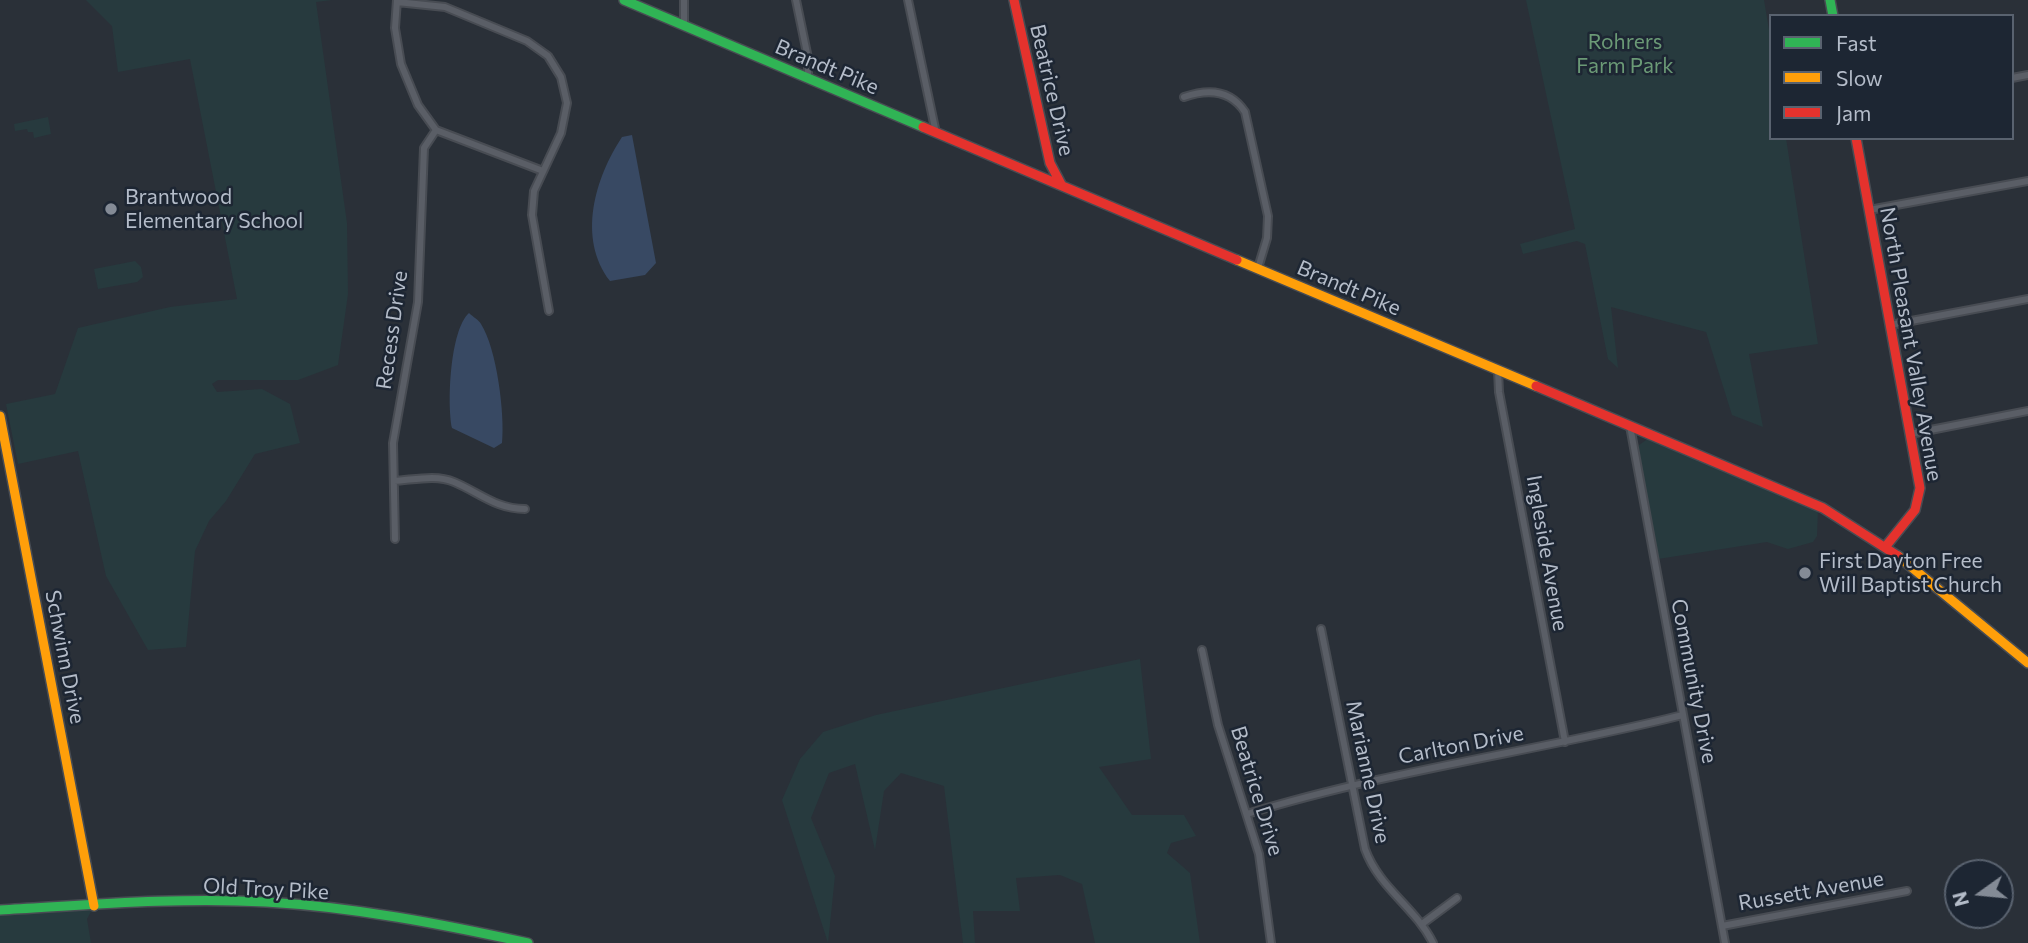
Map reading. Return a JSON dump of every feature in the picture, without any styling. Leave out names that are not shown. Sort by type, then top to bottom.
[{"type":"main road","name":"Brandt Pike","points":[[624,0],[1823,508],[1886,546],[2028,663]]},
{"type":"main road","name":"Beatrice Drive","points":[[1014,0],[1050,163],[1062,186]]},
{"type":"main road","name":"North Pleasant Valley Avenue","points":[[1856,140],[1920,488],[1918,503],[1886,546]]},
{"type":"main road","name":"Schwinn Drive","points":[[0,416],[94,906]]},
{"type":"main road","name":"Old Troy Pike","points":[[0,910],[265,902],[411,921],[528,943]]},
{"type":"street","points":[[684,0],[684,25]]},
{"type":"street","points":[[796,0],[808,58],[808,78]]},
{"type":"street","points":[[908,0],[936,133]]},
{"type":"street","points":[[543,171],[436,130],[418,105],[401,64],[395,28],[397,1],[445,7],[527,41],[548,56],[561,77],[567,103],[561,133],[534,191],[532,215],[549,311]]},
{"type":"street","points":[[1184,97],[1202,92],[1222,93],[1233,98],[1245,112],[1268,216],[1267,238],[1258,268]]},
{"type":"street","name":"Recess Drive","points":[[395,539],[393,443],[418,302],[424,148],[436,130]]},
{"type":"street","points":[[1869,210],[2028,181]]},
{"type":"street","points":[[1890,326],[2028,299]]},
{"type":"street","name":"Ingleside Avenue","points":[[1498,370],[1565,742]]},
{"type":"street","points":[[1910,434],[2028,411]]},
{"type":"street","name":"Community Drive","points":[[1630,426],[1725,943]]},
{"type":"street","points":[[394,481],[435,478],[453,482],[505,509],[525,509]]},
{"type":"street","name":"Marianne Drive","points":[[1321,629],[1350,786],[1365,849],[1375,871],[1422,924],[1433,943]]},
{"type":"street","name":"Beatrice Drive","points":[[1202,650],[1213,705],[1247,814],[1264,881],[1271,943]]},
{"type":"street","name":"Carlton Drive","points":[[1247,814],[1350,786],[1683,715]]},
{"type":"street","name":"Russett Avenue","points":[[1721,926],[1907,891]]},
{"type":"street","points":[[1422,924],[1457,898]]},
{"type":"green space","points":[[86,0],[332,0],[316,2],[347,223],[348,294],[338,365],[298,380],[218,380],[212,384],[217,392],[262,389],[290,404],[300,443],[255,454],[226,501],[209,521],[195,551],[186,647],[148,650],[106,576],[78,451],[18,464],[6,404],[55,394],[78,328],[170,307],[237,299],[190,59],[118,72],[112,26]]},
{"type":"green space","name":"Rohrers Farm Park","points":[[1526,0],[1764,0],[1769,30],[1769,140],[1786,140],[1818,344],[1749,354],[1763,427],[1732,415],[1706,332],[1611,307],[1618,368],[1608,359],[1585,244],[1577,241],[1523,254],[1520,244],[1575,229]]},
{"type":"green space","points":[[48,117],[51,134],[34,138],[33,132],[28,132],[27,129],[15,131],[14,124]]},
{"type":"green space","points":[[135,261],[141,267],[143,277],[137,282],[98,289],[94,269]]},
{"type":"green space","points":[[1649,438],[1818,510],[1817,536],[1813,542],[1788,549],[1767,542],[1658,559],[1639,459],[1639,445]]},
{"type":"green space","points":[[1140,659],[1151,759],[1099,767],[1132,815],[1184,815],[1196,836],[1171,843],[1167,853],[1190,873],[1200,943],[1095,943],[1082,884],[1060,875],[1016,878],[1020,911],[973,911],[975,943],[963,943],[944,786],[901,773],[884,791],[875,850],[855,764],[829,773],[811,818],[835,876],[828,943],[782,800],[800,759],[823,732],[876,715]]},
{"type":"green space","points":[[94,906],[87,919],[91,943],[0,943],[0,910]]},
{"type":"water","points":[[632,135],[656,263],[645,275],[610,281],[594,246],[594,208],[598,189],[612,153],[622,137]]},
{"type":"water","points":[[469,313],[479,321],[487,335],[495,365],[503,431],[502,443],[494,448],[452,428],[450,385],[454,350],[463,322]]},
{"type":"traffic: fast","points":[[624,0],[923,127]]},
{"type":"traffic: fast","points":[[1830,0],[1833,14]]},
{"type":"traffic: fast","points":[[0,910],[166,901],[266,902],[398,917],[528,943]]},
{"type":"traffic: slow","points":[[1237,260],[1536,386]]},
{"type":"traffic: slow","points":[[0,416],[94,906]]},
{"type":"traffic: slow","points":[[1898,556],[2028,663]]},
{"type":"traffic: jam","points":[[1014,0],[1050,163],[1061,184]]},
{"type":"traffic: jam","points":[[923,127],[1237,260]]},
{"type":"traffic: jam","points":[[1856,140],[1920,488],[1915,510],[1886,546]]},
{"type":"traffic: jam","points":[[1536,386],[1823,508],[1898,556]]},
{"type":"place","name":"Brantwood Elementary School","points":[[111,209]]},
{"type":"place","name":"First Dayton Free Will Baptist Church","points":[[1805,573]]}]
